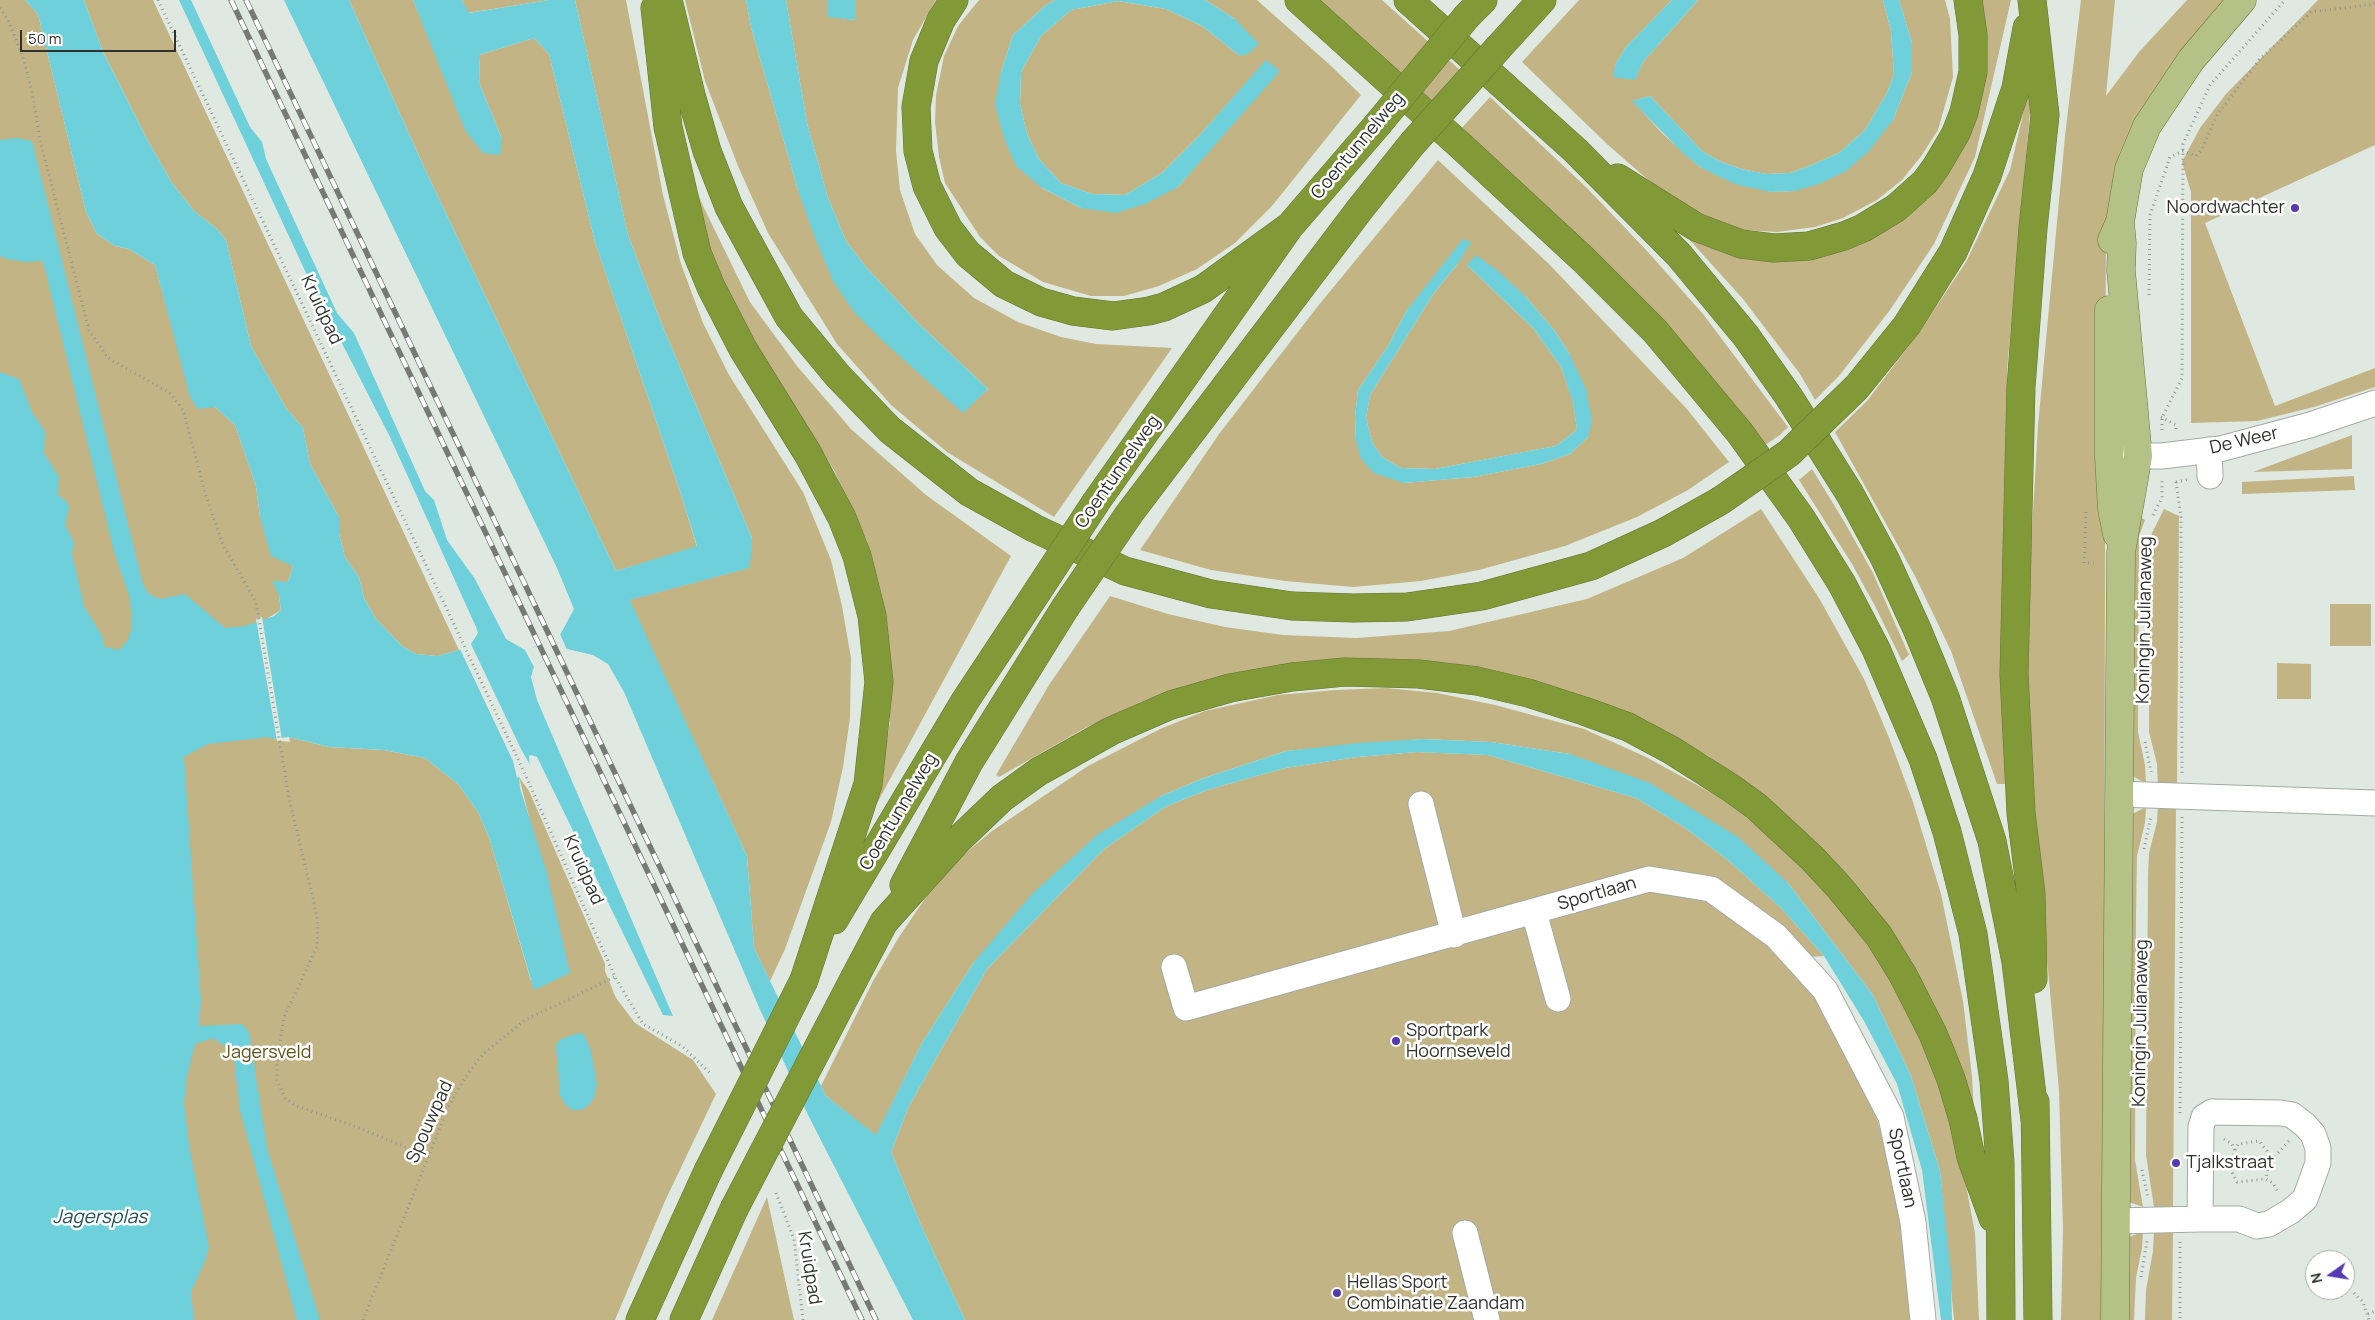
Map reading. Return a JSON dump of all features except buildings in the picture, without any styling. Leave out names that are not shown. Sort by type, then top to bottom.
[{"type":"highway","points":[[640,1320],[708,1171],[804,980],[828,920],[868,784],[878,682],[872,616],[857,556],[842,518],[808,454],[743,349],[711,287],[697,253],[668,128],[655,0]]},
{"type":"highway","points":[[668,0],[707,151],[729,207],[789,317],[838,376],[890,430],[969,492],[1034,528],[1125,571],[1211,594],[1292,606],[1353,608],[1398,607],[1482,596],[1591,566],[1663,533],[1720,501],[1789,452],[1857,387],[1908,325],[1953,252],[1987,176],[2016,88],[2032,0]]},
{"type":"highway","points":[[954,0],[941,20],[924,61],[916,107],[918,151],[927,186],[948,228],[968,254],[1004,284],[1041,302],[1073,311],[1114,316],[1149,311],[1164,307],[1203,289],[1290,226]]},
{"type":"highway","points":[[1299,0],[1477,160],[1584,260],[1654,331],[1740,433],[1801,518],[1842,584],[1876,649],[1923,759],[1948,832],[1973,934],[1994,1081],[2000,1163],[2001,1320]]},
{"type":"highway","points":[[1408,0],[1574,150],[1679,255],[1746,336],[1789,397],[1850,494],[1885,559],[1945,697],[1992,841],[2016,962],[2035,1120]]},
{"type":"highway","name":"Coentunnelweg","points":[[884,922],[969,762],[1065,608],[1129,514],[1360,209],[1412,144],[1542,0]]},
{"type":"highway","points":[[1574,150],[1681,219],[1726,241],[1760,247],[1790,248],[1809,246],[1844,236],[1880,219],[1910,196],[1925,182],[1946,151],[1964,112],[1973,72],[1973,35],[1968,0]]},
{"type":"highway","points":[[2032,0],[2045,115],[2035,211],[2021,387],[2014,674],[2021,813],[2032,894],[2038,1320]]},
{"type":"highway","name":"Coentunnelweg","points":[[828,920],[965,701],[1036,592],[1096,502],[1290,226],[1475,8]]},
{"type":"highway","points":[[684,1320],[734,1209],[884,922],[957,842],[1002,798],[1038,772],[1111,731],[1171,705],[1230,688],[1292,677],[1345,672],[1419,674],[1476,681],[1528,692],[1628,727],[1704,771],[1757,807],[1805,851],[1839,886],[1879,936],[1903,975],[1933,1034],[1951,1079],[1963,1119],[1971,1157],[2001,1241]]},
{"type":"main road","name":"Koningin Julianaweg","points":[[2121,552],[2150,456],[2121,270],[2122,243],[2120,222],[2129,169],[2147,126],[2191,60],[2242,0]]},
{"type":"main road","name":"Koningin Julianaweg","points":[[2115,1320],[2121,552],[2112,509],[2109,456],[2108,272],[2111,241],[2120,222]]},
{"type":"street","name":"De Weer","points":[[2109,456],[2150,456],[2209,450],[2310,425],[2375,403]]},
{"type":"street","points":[[2209,450],[2210,476]]},
{"type":"street","points":[[2119,794],[2375,803]]},
{"type":"street","points":[[1421,804],[1454,935]]},
{"type":"street","name":"Sportlaan","points":[[1174,968],[1186,1008],[1454,935],[1649,879],[1711,889],[1776,936],[1825,990],[1891,1117],[1913,1222],[1924,1320]]},
{"type":"street","points":[[1534,912],[1558,999]]},
{"type":"street","points":[[2116,1220],[2239,1219],[2257,1226],[2269,1224],[2305,1199],[2318,1163],[2318,1148],[2313,1134],[2305,1125],[2292,1116],[2281,1114],[2212,1112],[2191,1124],[2190,1219]]},
{"type":"street","points":[[1465,1233],[1488,1320]]},
{"type":"path","name":"Kruidpad","points":[[158,0],[525,774],[615,977],[643,1024],[682,1046],[710,1073]]},
{"type":"path","name":"Koningin Julianaweg","points":[[2152,517],[2162,498],[2150,456],[2162,418],[2182,378],[2183,144],[2210,85],[2285,0]]},
{"type":"path","points":[[2149,304],[2150,215],[2170,157],[2183,151],[2196,156],[2202,149],[2217,115],[2259,60],[2311,12],[2375,4]]},
{"type":"path","points":[[0,8],[8,20],[23,57],[32,92],[40,140],[89,330],[108,358],[170,393],[183,410],[206,496],[223,545],[256,602],[290,803],[314,898],[318,924],[317,947],[284,1017],[277,1063],[277,1080],[285,1098],[297,1106],[365,1130],[429,1157]]},
{"type":"path","points":[[2155,410],[2162,418]]},
{"type":"path","points":[[2176,482],[2181,517],[2182,796],[2191,1124],[2216,1133],[2232,1144],[2234,1151]]},
{"type":"path","points":[[2143,736],[2151,765],[2152,795],[2151,825],[2143,855]]},
{"type":"path","name":"Spouwpad","points":[[364,1320],[447,1110],[464,1079],[482,1055],[526,1020],[615,977]]},
{"type":"path","points":[[2268,1165],[2288,1141],[2294,1137],[2300,1136],[2315,1141]]},
{"type":"path","points":[[2266,1179],[2267,1151],[2259,1141],[2238,1144],[2234,1151],[2230,1168],[2237,1182],[2266,1179],[2273,1183],[2279,1193],[2282,1211],[2278,1219]]},
{"type":"path","points":[[2140,1163],[2148,1192],[2147,1249],[2141,1283]]},
{"type":"path","name":"Kruidpad","points":[[776,1193],[794,1239],[803,1320]]},
{"type":"path","points":[[2180,1320],[2190,1219]]},
{"type":"path","points":[[2355,1294],[2363,1302],[2369,1320]]},
{"type":"path","points":[[2368,1314],[2375,1311]]},
{"type":"green space","name":"Jagersveld","points":[[0,0],[25,0],[38,14],[86,212],[97,234],[115,246],[129,249],[155,265],[169,316],[215,407],[235,425],[256,486],[260,517],[293,566],[288,582],[279,595],[281,610],[268,618],[281,741],[290,742],[289,737],[329,747],[384,750],[425,758],[458,784],[478,812],[489,837],[531,981],[529,817],[519,777],[529,791],[605,964],[605,971],[616,998],[635,1023],[693,1060],[716,1094],[665,1201],[615,1320],[0,1320]]},
{"type":"green space","points":[[84,0],[153,0],[459,650],[438,656],[416,654],[402,646],[376,619],[364,598],[359,577],[345,557],[339,534],[339,517],[310,464],[303,428],[286,408],[251,346],[226,240],[217,229],[194,211],[172,183],[148,141],[103,52]]},
{"type":"green space","points":[[349,0],[413,0],[440,64],[502,139],[480,85],[479,55],[534,38],[549,54],[595,242],[680,491],[697,547],[616,571],[424,167]]},
{"type":"green space","points":[[462,0],[549,0],[468,13]]},
{"type":"green space","points":[[575,0],[626,0],[663,195],[681,264],[703,323],[729,375],[803,492],[831,560],[842,606],[851,658],[850,718],[843,767],[831,822],[785,949],[770,981],[754,948],[747,856],[629,600],[748,568],[752,538],[660,320],[628,235]]},
{"type":"green space","points":[[685,0],[746,0],[751,27],[798,190],[963,412],[988,389],[917,322],[866,267],[846,241],[828,198],[807,123],[786,0],[828,0],[828,16],[855,20],[855,0],[936,0],[913,40],[898,88],[896,151],[900,190],[915,234],[937,265],[974,298],[1018,322],[1061,337],[1096,344],[1172,348],[1054,517],[947,452],[891,405],[837,344],[768,233],[738,166],[705,81]]},
{"type":"green space","points":[[979,0],[1055,0],[1045,6],[1013,35],[1001,72],[1042,188],[1081,208],[1178,187],[1218,140],[1266,61],[1198,137],[1162,173],[1125,195],[1092,194],[1061,183],[1039,159],[1027,134],[1020,104],[1021,72],[1041,36],[1071,10],[1118,1],[1166,9],[1202,26],[1240,56],[1235,19],[1205,0],[1257,0],[1361,95],[1272,206],[1235,243],[1197,269],[1159,286],[1124,296],[1091,296],[1043,282],[999,256],[980,237],[945,183],[939,157],[935,122],[936,95],[944,56],[958,26]]},
{"type":"green space","points":[[1317,0],[1382,0],[1461,71],[1432,104]]},
{"type":"green space","points":[[1579,0],[1672,0],[1626,47],[1615,65],[1635,79],[1643,62],[1698,0],[1883,0],[1891,31],[1894,74],[1887,93],[1865,130],[1839,153],[1807,167],[1790,173],[1766,174],[1741,169],[1719,161],[1702,151],[1650,96],[1633,101],[1662,133],[1700,167],[1771,192],[1795,191],[1893,120],[1912,72],[1912,43],[1899,0],[1945,0],[1950,19],[1953,77],[1938,130],[1922,155],[1902,180],[1877,200],[1843,218],[1815,227],[1777,232],[1744,230],[1703,219],[1671,200],[1607,144],[1522,62]]},
{"type":"green space","points":[[1974,0],[2011,0],[1975,157],[1934,244],[1890,310],[1839,376],[1815,400],[1800,374],[1743,299],[1687,237],[1830,254],[1870,240],[1903,217],[1953,154]]},
{"type":"green space","points":[[2081,0],[2115,0],[2106,96],[2139,52],[2187,0],[2236,0],[2114,175],[2106,220],[2103,1320],[2061,1320],[2063,1229],[2059,1091],[2034,815],[2026,632],[2038,426],[2065,136]]},
{"type":"green space","points":[[2318,0],[2375,0],[2375,145],[2205,223],[2275,406],[2375,368],[2375,387],[2314,407],[2257,421],[2191,423],[2191,192],[2182,162],[2200,128],[2226,94]]},
{"type":"green space","points":[[2034,67],[2007,370],[2006,784],[1997,784],[1951,651],[1915,576],[1835,432],[1867,401],[1920,331],[1966,262],[2010,170]]},
{"type":"green space","points":[[1490,97],[1587,188],[1648,252],[1703,314],[1788,427],[1780,435],[1765,445],[1459,131]]},
{"type":"green space","points":[[1438,160],[1549,264],[1687,409],[1729,462],[1688,490],[1637,517],[1565,546],[1479,570],[1421,581],[1353,587],[1285,581],[1211,570],[1140,550],[1219,434],[1318,306]],"holes":[[[1459,262],[1434,293],[1370,395],[1366,418],[1372,442],[1382,457],[1401,468],[1435,469],[1556,446],[1577,430],[1573,401],[1561,367],[1534,329],[1467,265],[1526,297],[1554,330],[1569,353],[1588,437],[1570,454],[1541,464],[1473,477],[1404,483],[1356,440],[1355,417],[1358,390],[1388,346],[1407,310]]]},
{"type":"green space","points":[[690,175],[750,302],[797,366],[851,429],[926,495],[1011,556],[876,805],[890,723],[889,660],[883,607],[867,541],[835,472],[728,299],[708,247]]},
{"type":"green space","points":[[2352,435],[2352,469],[2253,472]]},
{"type":"green space","points":[[1812,469],[1873,573],[1909,655],[1902,661],[1852,564],[1799,480]]},
{"type":"green space","points":[[2354,476],[2355,490],[2242,494],[2242,482]]},
{"type":"green space","points":[[1761,509],[1819,598],[1864,679],[1888,735],[1913,802],[1941,894],[1963,1001],[1972,1076],[1975,1130],[1826,853],[1794,822],[1755,789],[1708,756],[1651,724],[1543,683],[1491,670],[1449,663],[1398,660],[1232,675],[1186,686],[1141,702],[1085,728],[999,777],[996,775],[1049,685],[1110,596],[1168,614],[1225,627],[1283,635],[1356,638],[1449,631],[1587,599],[1683,558]]},
{"type":"green space","points":[[2164,509],[2179,516],[2177,786],[2158,786],[2157,764],[2149,732],[2150,543],[2152,533]]},
{"type":"green space","points":[[2136,515],[2145,520],[2139,536],[2138,732],[2145,765],[2146,783],[2132,776],[2131,562]]},
{"type":"green space","points":[[2330,604],[2371,604],[2371,646],[2330,646]]},
{"type":"green space","points":[[2277,663],[2311,664],[2311,699],[2277,699]]},
{"type":"green space","points":[[1386,688],[1437,693],[1495,705],[1584,729],[1646,757],[1719,797],[1787,848],[1857,928],[1891,979],[1922,1040],[1949,1111],[1963,1169],[1975,1233],[1979,1320],[1954,1320],[1940,1171],[1911,1076],[1873,995],[1788,883],[1570,754],[1491,742],[1422,739],[1286,751],[1204,778],[1161,796],[974,962],[922,1043],[876,1136],[826,1096],[821,1086],[873,981],[899,937],[950,866],[992,831],[1088,766],[1160,729],[1205,711],[1278,695]]},
{"type":"green space","name":"Sportpark Hoornseveld","points":[[1417,752],[1488,755],[1636,798],[1684,827],[1729,861],[1781,908],[1824,956],[1809,957],[1803,976],[1870,1095],[1901,1202],[1914,1320],[965,1320],[921,1225],[891,1152],[909,1106],[987,969],[1104,849],[1165,807],[1207,790],[1285,768],[1357,757]]},
{"type":"green space","points":[[2158,804],[2176,805],[2173,1207],[2154,1207],[2146,1155],[2148,875],[2149,853],[2157,822]]},
{"type":"green space","points":[[2146,807],[2145,823],[2137,856],[2136,916],[2135,1160],[2143,1207],[2126,1201],[2132,814]]},
{"type":"green space","points":[[767,1197],[794,1320],[712,1320]]},
{"type":"green space","points":[[2143,1232],[2136,1278],[2134,1320],[2125,1320],[2126,1238]]},
{"type":"green space","points":[[2154,1232],[2173,1233],[2172,1320],[2145,1320],[2146,1290],[2153,1251]]},
{"type":"water","name":"Jagersplas","points":[[25,0],[84,0],[103,52],[148,141],[172,183],[194,211],[217,229],[226,240],[251,346],[286,408],[303,428],[310,464],[339,517],[339,534],[345,557],[359,577],[364,598],[376,619],[402,646],[416,654],[438,656],[459,650],[471,644],[478,633],[476,627],[390,437],[306,273],[179,0],[191,0],[250,127],[262,142],[266,159],[337,313],[354,333],[425,491],[434,500],[447,540],[475,579],[506,639],[525,650],[534,667],[531,677],[537,700],[673,1016],[663,1015],[537,757],[529,756],[530,769],[519,775],[520,788],[547,873],[570,973],[534,990],[489,837],[478,812],[458,784],[425,758],[384,750],[329,747],[289,737],[274,739],[268,737],[208,744],[184,757],[201,1001],[199,1026],[242,1024],[249,1032],[267,1148],[320,1320],[297,1320],[240,1110],[233,1052],[213,1038],[195,1044],[187,1076],[184,1103],[189,1145],[209,1247],[191,1292],[194,1320],[0,1320],[0,372],[19,379],[33,414],[45,431],[44,453],[59,477],[58,495],[66,501],[69,507],[65,525],[74,542],[72,554],[84,606],[102,636],[105,647],[119,650],[128,640],[132,627],[130,598],[115,555],[43,261],[25,262],[3,258],[0,255],[0,140],[17,138],[32,141],[143,584],[149,594],[160,599],[185,594],[225,628],[245,626],[274,616],[281,610],[279,595],[272,581],[288,582],[293,566],[271,556],[260,517],[256,486],[235,425],[215,407],[198,409],[190,397],[155,265],[129,249],[115,246],[97,234],[86,212],[38,14]]},
{"type":"water","points":[[284,0],[349,0],[424,167],[616,571],[697,546],[595,242],[549,54],[534,38],[479,55],[480,85],[502,139],[500,155],[483,153],[465,130],[413,0],[462,0],[469,13],[549,0],[575,0],[628,235],[660,320],[752,538],[749,568],[630,600],[747,856],[754,948],[826,1096],[876,1135],[922,1043],[974,962],[1033,893],[1097,835],[1161,796],[1204,778],[1286,751],[1359,743],[1422,739],[1491,742],[1570,754],[1650,783],[1738,837],[1788,883],[1873,995],[1911,1076],[1940,1171],[1951,1274],[1952,1320],[1941,1320],[1922,1170],[1897,1084],[1864,1021],[1824,956],[1781,908],[1729,861],[1684,827],[1636,798],[1488,755],[1417,752],[1357,757],[1285,768],[1207,790],[1165,807],[1104,849],[987,969],[909,1106],[891,1152],[921,1225],[965,1320],[913,1320],[808,1115],[758,1005],[624,692],[608,664],[593,655],[567,649],[537,664],[530,649],[560,635],[574,609],[557,568]]},
{"type":"water","points":[[746,0],[786,0],[807,123],[828,198],[846,241],[866,267],[917,322],[988,389],[963,413],[884,342],[854,312],[833,281],[798,190],[751,27]]},
{"type":"water","points":[[828,0],[855,0],[855,20],[828,17]]},
{"type":"water","points":[[1055,0],[1205,0],[1235,19],[1259,44],[1248,54],[1240,56],[1202,26],[1166,9],[1118,1],[1071,10],[1041,36],[1021,72],[1020,104],[1027,134],[1039,159],[1061,183],[1092,194],[1125,195],[1162,173],[1198,137],[1266,60],[1280,71],[1178,187],[1145,204],[1116,213],[1081,208],[1042,188],[1016,166],[1004,138],[995,104],[1001,72],[1013,35],[1045,6]]},
{"type":"water","points":[[1672,0],[1698,0],[1643,62],[1635,80],[1613,77],[1615,65],[1626,47]]},
{"type":"water","points":[[1883,0],[1899,0],[1912,43],[1912,72],[1893,120],[1868,152],[1846,171],[1819,184],[1795,191],[1771,192],[1738,185],[1700,167],[1684,154],[1632,101],[1650,96],[1702,151],[1719,161],[1741,169],[1766,174],[1790,173],[1807,167],[1839,153],[1865,130],[1887,93],[1894,74],[1891,31]]},
{"type":"water","points":[[1463,239],[1471,242],[1459,262],[1434,293],[1370,395],[1366,418],[1372,442],[1382,457],[1401,468],[1435,469],[1556,446],[1577,430],[1573,402],[1561,367],[1534,329],[1467,265],[1476,255],[1497,270],[1526,297],[1554,330],[1569,353],[1586,389],[1592,421],[1588,437],[1570,454],[1541,464],[1473,477],[1404,483],[1374,473],[1361,459],[1356,440],[1355,417],[1358,390],[1388,346],[1407,310]]},
{"type":"water","points":[[579,1033],[584,1034],[591,1051],[597,1084],[594,1098],[588,1106],[581,1110],[572,1110],[565,1104],[560,1095],[556,1044],[561,1039]]},
{"type":"pier","points":[[262,617],[282,740],[277,741],[256,619]]},
{"type":"pier","points":[[559,632],[568,652],[565,653],[563,651],[540,662],[541,664],[538,666],[529,647],[532,646],[533,648],[551,639]]},
{"type":"pier","points":[[470,642],[533,770],[517,778],[513,761],[459,647]]},
{"type":"railway","points":[[231,0],[862,1320]]},
{"type":"railway","points":[[246,0],[876,1320]]},
{"type":"place","name":"Noordwachter","points":[[2295,208]]},
{"type":"place","name":"Sportpark Hoornseveld","points":[[1396,1041]]},
{"type":"place","name":"Tjalkstraat","points":[[2176,1163]]},
{"type":"place","name":"Hellas Sport Combinatie Zaandam","points":[[1337,1293]]}]
